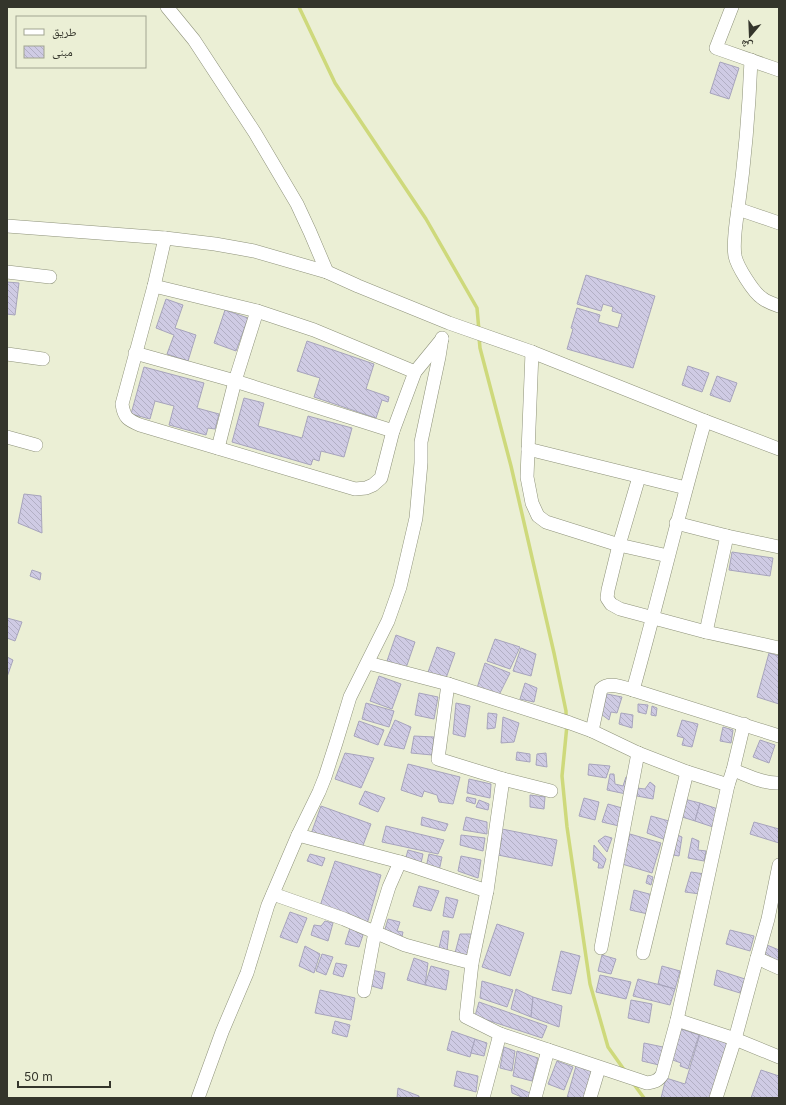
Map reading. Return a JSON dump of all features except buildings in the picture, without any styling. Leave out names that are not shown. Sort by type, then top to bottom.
[{"type":"street","points":[[167,7],[194,40],[255,133],[297,204],[327,272]]},
{"type":"street","points":[[732,7],[716,48],[779,70]]},
{"type":"street","points":[[751,60],[743,172],[735,237],[735,256],[742,272],[761,298],[779,306]]},
{"type":"street","points":[[738,209],[779,223]]},
{"type":"street","points":[[7,226],[165,238],[215,244],[254,251],[327,272],[449,323],[532,352],[779,449]]},
{"type":"street","points":[[165,238],[154,286],[122,404],[123,414],[129,420],[140,425],[355,488],[366,488],[373,485],[381,478],[393,432],[415,372],[442,338],[449,323]]},
{"type":"street","points":[[7,272],[50,277]]},
{"type":"street","points":[[154,286],[257,311],[314,330],[415,372]]},
{"type":"street","points":[[218,448],[235,381],[257,311]]},
{"type":"street","points":[[198,1098],[222,1032],[247,973],[261,924],[298,834],[319,792],[350,697],[388,621],[400,587],[416,518],[421,463],[421,442],[442,338]]},
{"type":"street","points":[[532,352],[527,477],[532,503],[538,516],[546,522],[619,545],[668,556]]},
{"type":"street","points":[[135,353],[235,381],[393,432]]},
{"type":"street","points":[[7,354],[43,359]]},
{"type":"street","points":[[633,690],[676,523],[705,421]]},
{"type":"street","points":[[7,437],[36,445]]},
{"type":"street","points":[[528,449],[686,488]]},
{"type":"street","points":[[639,477],[619,545],[608,590],[607,598],[611,604],[620,609],[706,632],[779,648]]},
{"type":"street","points":[[676,523],[779,547]]},
{"type":"street","points":[[706,632],[727,536]]},
{"type":"street","points":[[368,663],[448,684],[565,721],[592,731],[638,753],[687,772],[728,785]]},
{"type":"street","points":[[448,684],[438,759],[503,779],[551,791]]},
{"type":"street","points":[[592,731],[601,690],[604,686],[614,685],[779,736]]},
{"type":"street","points":[[503,779],[486,891],[472,963],[466,1017],[500,1034],[637,1080],[647,1083],[654,1082],[662,1075],[677,1020],[728,785],[744,724]]},
{"type":"street","points":[[601,948],[638,753]]},
{"type":"street","points":[[733,770],[764,781],[779,783]]},
{"type":"street","points":[[643,953],[687,772]]},
{"type":"street","points":[[298,834],[400,862],[486,891]]},
{"type":"street","points":[[364,991],[375,932],[389,888],[400,862]]},
{"type":"street","points":[[716,1098],[735,1039],[758,958],[774,921],[779,865]]},
{"type":"street","points":[[273,894],[344,919],[405,945],[472,963]]},
{"type":"street","points":[[758,958],[779,968]]},
{"type":"street","points":[[677,1020],[735,1039],[779,1057]]},
{"type":"street","points":[[483,1098],[500,1034]]},
{"type":"street","points":[[535,1098],[548,1050]]},
{"type":"street","points":[[590,1098],[599,1068]]},
{"type":"waterway","points":[[299,7],[335,83],[426,219],[477,308],[479,331]]},
{"type":"waterway","points":[[479,337],[480,348],[511,466],[554,653],[566,711],[566,719]]},
{"type":"waterway","points":[[567,725],[562,776],[567,827],[590,984],[608,1047],[625,1071]]},
{"type":"waterway","points":[[633,1083],[644,1098]]}]
